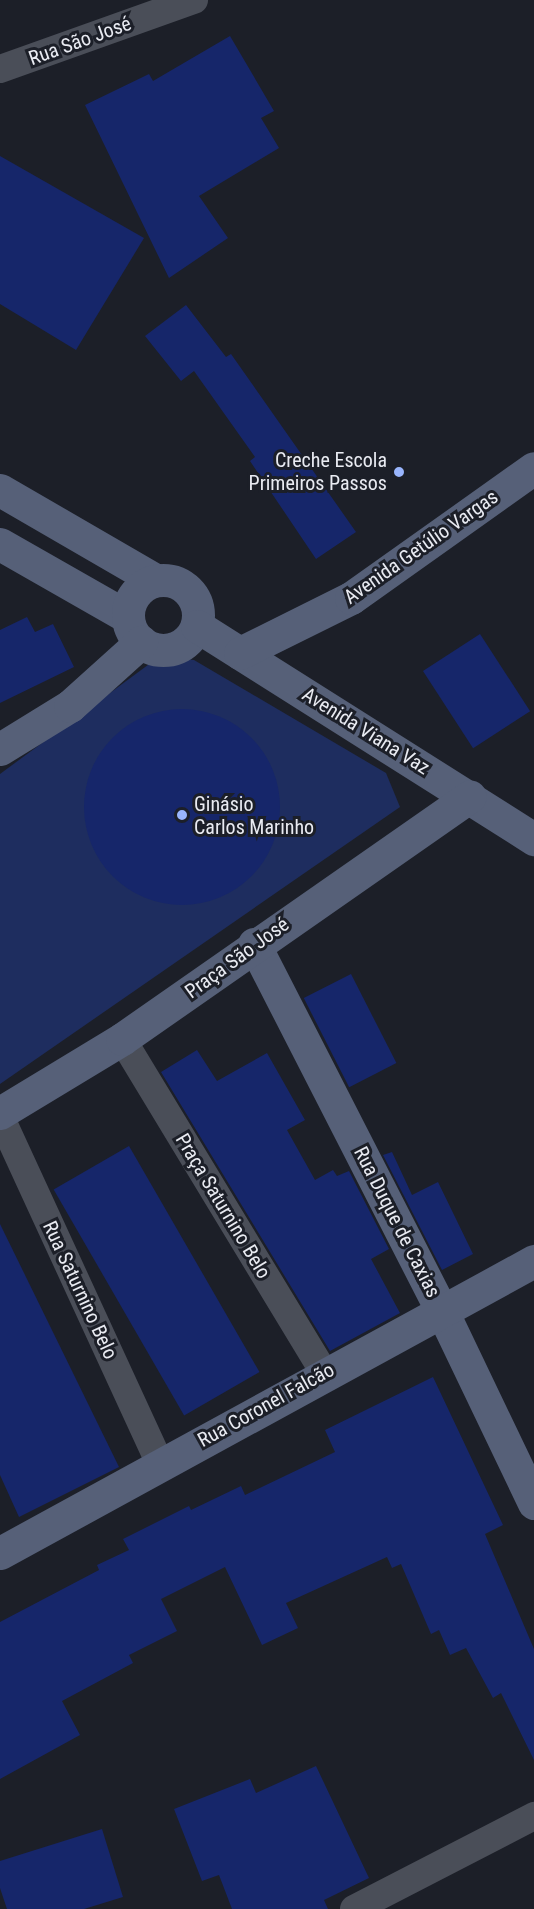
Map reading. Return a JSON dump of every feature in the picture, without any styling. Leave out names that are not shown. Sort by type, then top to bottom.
[{"type":"street","name":"Rua São José","points":[[0,69],[194,0]]},
{"type":"street","name":"Avenida Getúlio Vargas","points":[[240,652],[351,598],[534,468]]},
{"type":"street","points":[[0,490],[155,580],[176,582],[193,595],[198,605],[197,626],[183,644],[173,649],[151,648],[135,630],[0,544]]},
{"type":"street","points":[[0,749],[70,706],[135,630],[135,594],[155,580]]},
{"type":"street","name":"Avenida Viana Vaz","points":[[197,626],[470,795],[534,839]]},
{"type":"street","name":"Praça São José","points":[[0,1115],[122,1039],[254,944],[470,795]]},
{"type":"street","name":"Rua Duque de Caxias","points":[[254,944],[442,1311],[534,1503]]},
{"type":"street","name":"Praça Saturnino Belo","points":[[122,1039],[324,1373]]},
{"type":"street","name":"Rua Saturnino Belo","points":[[0,1115],[160,1464]]},
{"type":"street","name":"Rua Coronel Falcão","points":[[0,1553],[324,1373],[534,1261]]},
{"type":"street","points":[[354,1909],[534,1816]]},
{"type":"shaded area","points":[[178,658],[194,660],[386,773],[400,807],[0,1084],[0,774],[152,662]]},
{"type":"building","points":[[230,36],[274,111],[261,118],[279,148],[199,196],[228,238],[169,278],[85,105],[149,74],[153,81]]},
{"type":"building","points":[[0,156],[144,238],[76,350],[0,304]]},
{"type":"building","points":[[186,305],[226,357],[231,354],[356,532],[316,559],[250,461],[255,457],[194,371],[181,381],[145,336]]},
{"type":"building","points":[[27,617],[35,632],[53,624],[74,667],[0,703],[0,630]]},
{"type":"building","points":[[480,634],[530,711],[473,748],[423,671]]},
{"type":"building","name":"Ginásio Carlos Marinho","points":[[182,709],[210,713],[228,721],[244,731],[258,745],[276,779],[280,807],[276,835],[268,853],[258,869],[244,883],[210,901],[182,905],[154,901],[136,893],[120,883],[106,869],[88,835],[84,807],[88,779],[96,761],[106,745],[120,731],[154,713]]},
{"type":"building","points":[[351,974],[396,1063],[349,1087],[304,998]]},
{"type":"building","points":[[197,1050],[217,1081],[267,1053],[305,1120],[287,1130],[315,1180],[333,1170],[337,1176],[349,1171],[389,1249],[371,1259],[400,1313],[330,1351],[161,1072]]},
{"type":"building","points":[[129,1146],[260,1372],[184,1416],[54,1190]]},
{"type":"building","points":[[392,1152],[412,1195],[438,1182],[473,1254],[442,1270],[383,1155]]},
{"type":"building","points":[[0,1224],[119,1467],[19,1517],[0,1475]]},
{"type":"building","points":[[433,1377],[503,1525],[485,1534],[534,1649],[534,1760],[501,1693],[493,1698],[466,1648],[450,1655],[439,1630],[431,1634],[401,1564],[392,1568],[387,1557],[286,1603],[298,1628],[262,1645],[225,1567],[161,1599],[177,1631],[129,1655],[133,1663],[62,1701],[80,1735],[0,1779],[0,1622],[99,1570],[97,1565],[129,1550],[123,1539],[189,1506],[191,1510],[241,1486],[245,1495],[335,1452],[325,1430]]},
{"type":"building","points":[[316,1766],[369,1878],[324,1900],[328,1909],[232,1909],[219,1875],[202,1881],[174,1809],[250,1779],[256,1793]]},
{"type":"building","points":[[102,1829],[123,1897],[84,1909],[7,1909],[0,1888],[0,1861]]},
{"type":"place","name":"Creche Escola Primeiros Passos","points":[[399,472]]},
{"type":"place","name":"Ginásio Carlos Marinho","points":[[182,815]]}]
